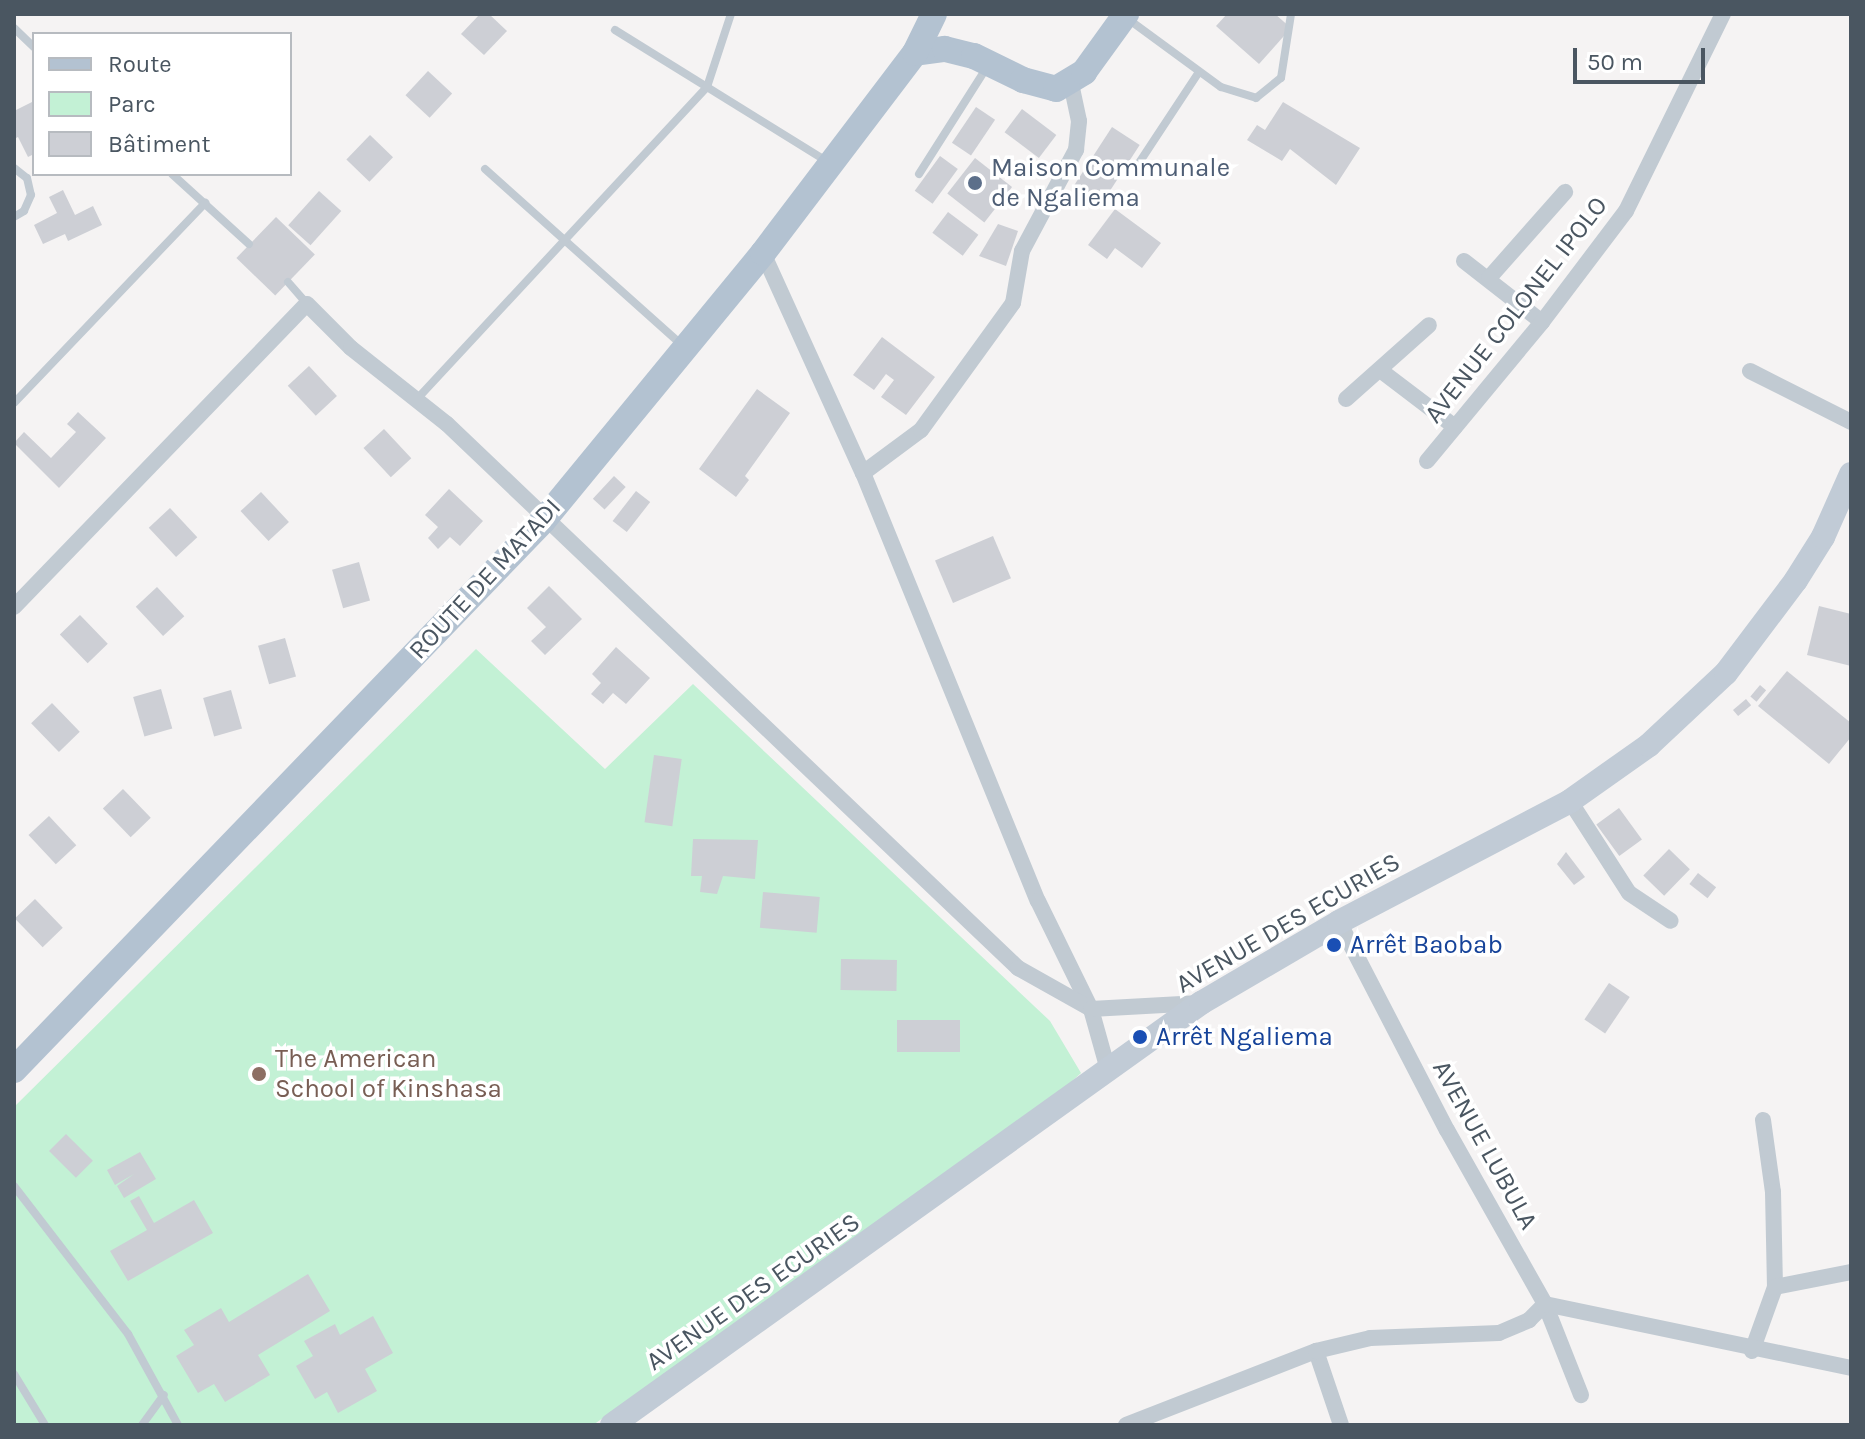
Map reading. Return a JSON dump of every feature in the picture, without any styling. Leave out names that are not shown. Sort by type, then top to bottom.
[{"type":"main road","name":"ROUTE DE MATADI","points":[[14,1070],[543,521],[763,253],[915,53],[934,14]]},
{"type":"main road","points":[[915,53],[945,49],[989,63],[1041,87],[1071,84],[1125,15]]},
{"type":"street","name":"AVENUE COLONEL IPOLO","points":[[1427,461],[1542,322],[1626,211],[1723,14]]},
{"type":"street","points":[[863,473],[921,430],[1013,303],[1026,242],[1076,150],[1079,121],[1071,84]]},
{"type":"street","points":[[1489,278],[1565,192]]},
{"type":"street","points":[[763,253],[863,473],[1038,901],[1091,1009],[1108,1070]]},
{"type":"street","points":[[1464,261],[1542,322]]},
{"type":"street","points":[[14,607],[307,304],[351,348],[416,400],[869,822],[1018,968],[1091,1009],[1201,1003]]},
{"type":"street","points":[[1346,399],[1429,325]]},
{"type":"street","points":[[1380,370],[1455,427]]},
{"type":"street","points":[[1750,371],[1851,422]]},
{"type":"street","name":"AVENUE DES ECURIES","points":[[612,1425],[1201,1003],[1339,922],[1570,801],[1649,745],[1726,673],[1810,560],[1851,474]]},
{"type":"street","points":[[1570,801],[1629,893],[1671,921]]},
{"type":"street","name":"AVENUE LUBULA","points":[[1339,922],[1447,1130],[1545,1304],[1581,1395]]},
{"type":"street","points":[[1752,1351],[1775,1287],[1773,1192],[1763,1120]]},
{"type":"street","points":[[1775,1287],[1851,1272]]},
{"type":"street","points":[[1127,1425],[1316,1351],[1370,1338],[1499,1333],[1529,1320],[1545,1304],[1752,1351],[1851,1368]]},
{"type":"street","points":[[1316,1351],[1341,1425]]},
{"type":"lane","points":[[416,400],[707,87],[731,14]]},
{"type":"lane","points":[[1125,15],[1199,72],[1235,95],[1256,98],[1281,78],[1291,14]]},
{"type":"lane","points":[[14,28],[32,45]]},
{"type":"lane","points":[[615,30],[831,163]]},
{"type":"lane","points":[[919,174],[989,63]]},
{"type":"lane","points":[[1135,169],[1199,72]]},
{"type":"lane","points":[[14,168],[27,178],[31,195],[24,211],[14,217]]},
{"type":"lane","points":[[485,169],[687,349]]},
{"type":"lane","points":[[174,176],[249,244]]},
{"type":"lane","points":[[14,403],[205,203]]},
{"type":"lane","points":[[288,282],[307,304]]},
{"type":"lane","points":[[14,1186],[128,1334],[178,1425]]},
{"type":"lane","points":[[14,1374],[45,1425]]},
{"type":"lane","points":[[142,1425],[164,1395]]},
{"type":"green space","points":[[476,649],[605,769],[693,684],[1050,1021],[1081,1073],[1037,1113],[593,1425],[14,1425],[14,1107]]},
{"type":"building","points":[[480,14],[489,14],[507,31],[484,55],[461,34]]},
{"type":"building","points":[[1227,14],[1275,14],[1291,28],[1259,64],[1216,26]]},
{"type":"building","points":[[428,71],[452,94],[430,118],[405,95]]},
{"type":"building","points":[[32,102],[32,155],[28,157],[18,137],[14,139],[14,111]]},
{"type":"building","points":[[1283,102],[1360,148],[1336,185],[1290,149],[1282,161],[1247,140],[1257,125],[1265,130]]},
{"type":"building","points":[[976,107],[995,120],[971,156],[952,143]]},
{"type":"building","points":[[1022,109],[1056,135],[1039,158],[1005,132]]},
{"type":"building","points":[[1112,127],[1140,145],[1102,204],[1074,186]]},
{"type":"building","points":[[370,135],[393,157],[369,182],[346,159]]},
{"type":"building","points":[[940,156],[958,169],[933,204],[915,191]]},
{"type":"building","points":[[975,158],[1012,187],[984,222],[947,193]]},
{"type":"building","points":[[63,190],[75,215],[93,206],[102,225],[68,241],[65,234],[43,244],[34,225],[57,213],[49,197]]},
{"type":"building","points":[[319,191],[341,211],[311,245],[288,225]]},
{"type":"building","points":[[1115,209],[1161,243],[1142,268],[1115,248],[1107,259],[1088,245]]},
{"type":"building","points":[[948,212],[978,235],[963,256],[932,233]]},
{"type":"building","points":[[276,217],[315,255],[275,296],[236,258]]},
{"type":"building","points":[[998,224],[1018,231],[1006,266],[979,256]]},
{"type":"building","points":[[882,337],[935,377],[906,415],[881,397],[894,380],[886,374],[874,390],[853,375]]},
{"type":"building","points":[[309,366],[337,396],[316,416],[288,386]]},
{"type":"building","points":[[757,389],[790,413],[745,476],[749,480],[736,497],[699,469]]},
{"type":"building","points":[[78,412],[106,438],[59,488],[14,443],[24,432],[51,458],[76,432],[67,424]]},
{"type":"building","points":[[384,429],[411,458],[391,477],[364,448]]},
{"type":"building","points":[[614,476],[626,487],[605,510],[593,499]]},
{"type":"building","points":[[449,489],[483,521],[460,546],[450,537],[438,549],[428,538],[438,527],[425,515]]},
{"type":"building","points":[[636,491],[650,502],[627,532],[613,521]]},
{"type":"building","points":[[261,492],[289,522],[268,541],[241,511]]},
{"type":"building","points":[[170,508],[197,537],[176,557],[149,528]]},
{"type":"building","points":[[993,536],[1011,578],[953,603],[935,561]]},
{"type":"building","points":[[359,562],[370,600],[343,608],[332,570]]},
{"type":"building","points":[[549,586],[582,619],[545,655],[531,641],[546,627],[527,608]]},
{"type":"building","points":[[157,587],[184,616],[163,636],[136,607]]},
{"type":"building","points":[[1819,606],[1851,614],[1851,666],[1807,655]]},
{"type":"building","points":[[80,615],[108,644],[88,663],[60,634]]},
{"type":"building","points":[[285,638],[296,676],[269,684],[258,646]]},
{"type":"building","points":[[616,647],[650,678],[626,704],[613,693],[603,704],[591,694],[601,683],[592,674]]},
{"type":"building","points":[[1787,671],[1851,723],[1851,737],[1829,764],[1758,706]]},
{"type":"building","points":[[1760,685],[1766,690],[1756,702],[1750,696]]},
{"type":"building","points":[[161,689],[172,728],[144,736],[133,697]]},
{"type":"building","points":[[231,690],[242,728],[214,736],[203,698]]},
{"type":"building","points":[[1746,699],[1751,705],[1738,716],[1733,710]]},
{"type":"building","points":[[52,703],[80,732],[59,752],[31,723]]},
{"type":"building","points":[[654,755],[682,759],[672,826],[645,822]]},
{"type":"building","points":[[123,789],[151,818],[131,837],[103,808]]},
{"type":"building","points":[[1619,808],[1642,840],[1619,856],[1596,824]]},
{"type":"building","points":[[49,816],[76,845],[56,864],[29,835]]},
{"type":"building","points":[[693,839],[758,840],[755,879],[723,876],[717,894],[700,892],[702,876],[691,876]]},
{"type":"building","points":[[1669,849],[1690,869],[1664,896],[1643,876]]},
{"type":"building","points":[[1566,852],[1585,877],[1574,885],[1557,864]]},
{"type":"building","points":[[1698,873],[1716,887],[1708,898],[1689,884]]},
{"type":"building","points":[[763,892],[820,897],[817,933],[760,928]]},
{"type":"building","points":[[35,899],[63,928],[43,947],[15,918]]},
{"type":"building","points":[[841,959],[897,960],[896,991],[840,990]]},
{"type":"building","points":[[1609,983],[1630,997],[1605,1033],[1584,1019]]},
{"type":"building","points":[[897,1020],[960,1020],[960,1052],[897,1052]]},
{"type":"building","points":[[66,1134],[93,1161],[76,1178],[49,1151]]},
{"type":"building","points":[[140,1152],[156,1179],[124,1198],[117,1186],[134,1174],[115,1185],[107,1170]]},
{"type":"building","points":[[139,1196],[154,1223],[194,1200],[213,1233],[128,1281],[110,1251],[147,1230],[130,1201]]},
{"type":"building","points":[[308,1274],[330,1311],[258,1355],[270,1375],[225,1402],[214,1384],[198,1393],[176,1356],[194,1345],[184,1330],[221,1308],[229,1322]]},
{"type":"building","points":[[373,1316],[393,1353],[365,1369],[377,1391],[338,1413],[327,1392],[315,1399],[296,1366],[313,1356],[304,1341],[335,1324],[340,1335]]},
{"type":"place","name":"Maison Communale de Ngaliema","points":[[975,183]]},
{"type":"place","name":"Arrêt Baobab","points":[[1334,945]]},
{"type":"place","name":"Arrêt Ngaliema","points":[[1140,1037]]},
{"type":"place","name":"The American School of Kinshasa","points":[[259,1074]]}]
